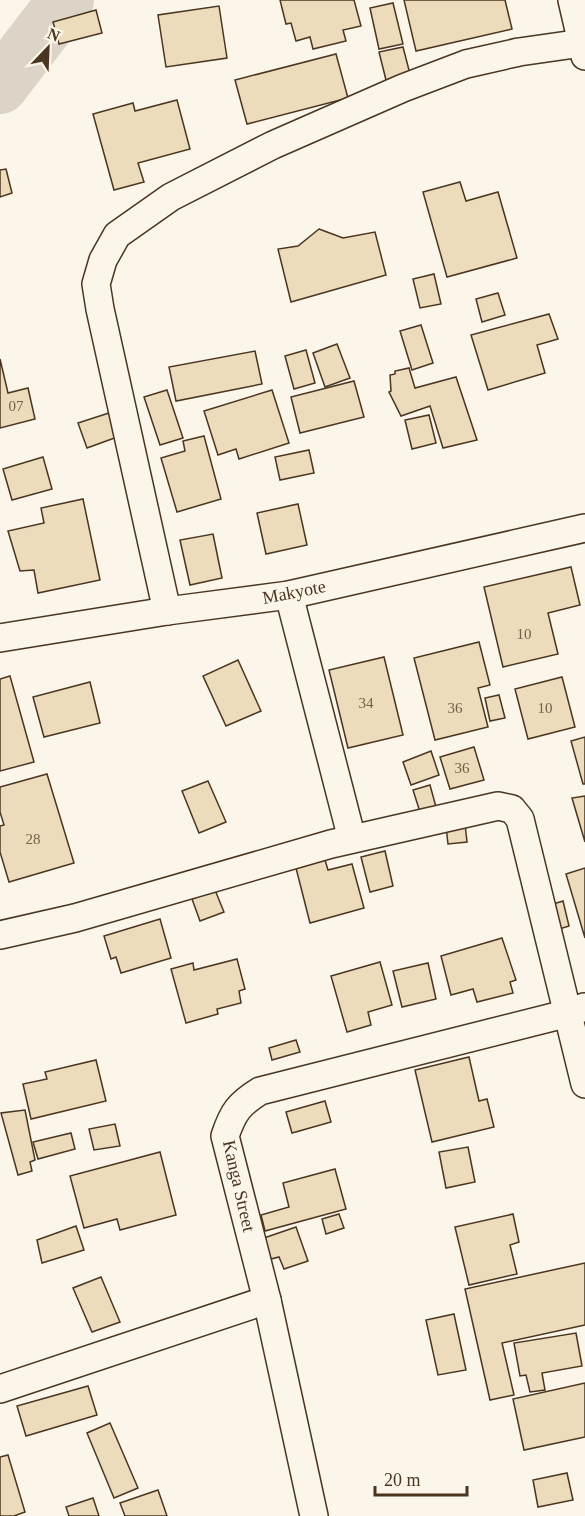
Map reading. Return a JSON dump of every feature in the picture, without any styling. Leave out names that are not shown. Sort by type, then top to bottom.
[{"type":"street","points":[[167,611],[96,284],[104,260],[117,235],[171,197],[222,169],[362,105],[466,64],[519,52],[583,49],[572,0]]},
{"type":"street","name":"Makyote","points":[[0,638],[167,611],[289,595],[585,528]]},
{"type":"street","points":[[289,595],[352,839]]},
{"type":"street","points":[[0,935],[75,918],[331,844],[498,806],[512,809],[520,819],[577,1010],[585,1084]]},
{"type":"street","name":"Kanga Street","points":[[314,1516],[267,1300],[225,1136],[232,1115],[244,1101],[260,1091],[577,1010]]},
{"type":"street","points":[[0,1389],[267,1300]]},
{"type":"building","points":[[280,0],[354,0],[361,26],[343,30],[346,41],[313,49],[310,37],[296,41],[291,23],[286,24]]},
{"type":"building","points":[[404,0],[505,0],[512,29],[416,51]]},
{"type":"building","points":[[393,3],[403,44],[379,49],[370,8]]},
{"type":"building","points":[[219,6],[227,58],[166,67],[158,15]]},
{"type":"building","points":[[96,10],[102,33],[59,44],[53,22]]},
{"type":"building","points":[[403,47],[410,74],[386,80],[379,52]]},
{"type":"building","points":[[336,54],[348,98],[247,124],[235,80]]},
{"type":"building","points":[[177,100],[190,149],[138,163],[144,182],[114,190],[93,114],[133,103],[135,111]]},
{"type":"building","points":[[6,169],[12,193],[0,197],[0,170]]},
{"type":"building","points":[[460,182],[466,201],[498,192],[517,258],[447,277],[423,192]]},
{"type":"building","points":[[319,229],[343,238],[375,232],[386,275],[291,302],[278,249],[298,246]]},
{"type":"building","points":[[434,274],[441,304],[420,308],[413,279]]},
{"type":"building","points":[[498,293],[505,315],[482,322],[476,299]]},
{"type":"building","points":[[549,314],[558,339],[537,345],[545,373],[488,390],[471,335]]},
{"type":"building","points":[[421,325],[433,363],[412,370],[400,331]]},
{"type":"building","points":[[337,344],[350,378],[325,387],[313,353]]},
{"type":"building","points":[[306,350],[315,383],[294,389],[285,356]]},
{"type":"building","points":[[255,351],[262,384],[176,401],[169,367]]},
{"type":"building","points":[[0,359],[8,393],[28,388],[35,419],[0,428]]},
{"type":"building","points":[[409,368],[415,388],[456,377],[477,440],[443,448],[430,406],[401,416],[389,392],[391,391],[390,375],[395,374],[395,371]]},
{"type":"building","points":[[354,381],[364,417],[300,433],[291,397]]},
{"type":"building","points":[[167,390],[183,438],[160,445],[144,397]]},
{"type":"building","points":[[272,390],[289,443],[239,459],[236,449],[218,455],[204,411]]},
{"type":"building","points":[[112,412],[120,436],[87,448],[78,423]]},
{"type":"building","points":[[429,415],[436,443],[412,449],[405,420]]},
{"type":"building","points":[[204,436],[221,499],[177,512],[161,458],[185,451],[183,441]]},
{"type":"building","points":[[309,450],[314,473],[280,480],[275,457]]},
{"type":"building","points":[[43,457],[52,489],[12,500],[3,469]]},
{"type":"building","points":[[83,499],[100,580],[38,593],[34,570],[20,571],[8,531],[44,523],[41,508]]},
{"type":"building","points":[[298,504],[307,545],[266,554],[257,513]]},
{"type":"building","points":[[213,534],[222,578],[190,585],[180,540]]},
{"type":"building","points":[[571,567],[580,605],[548,613],[558,654],[503,667],[484,587]]},
{"type":"building","points":[[479,642],[490,685],[478,688],[488,727],[435,740],[414,658]]},
{"type":"building","points":[[384,657],[403,735],[348,748],[329,670]]},
{"type":"building","points":[[238,660],[261,711],[226,726],[203,676]]},
{"type":"building","points":[[10,676],[34,762],[0,771],[0,679]]},
{"type":"building","points":[[562,677],[575,727],[528,739],[515,689]]},
{"type":"building","points":[[90,682],[100,723],[44,737],[33,697]]},
{"type":"building","points":[[499,695],[505,718],[490,721],[485,698]]},
{"type":"building","points":[[585,737],[585,784],[583,784],[571,741]]},
{"type":"building","points":[[474,747],[484,780],[450,789],[440,757]]},
{"type":"building","points":[[431,751],[439,775],[411,785],[403,762]]},
{"type":"building","points":[[47,774],[74,863],[9,882],[0,852],[0,826],[4,825],[0,812],[0,787]]},
{"type":"building","points":[[208,781],[226,822],[199,833],[182,791]]},
{"type":"building","points":[[430,785],[436,807],[420,812],[413,790]]},
{"type":"building","points":[[585,796],[585,842],[572,798]]},
{"type":"building","points":[[465,824],[467,842],[448,844],[446,826]]},
{"type":"building","points":[[385,851],[393,886],[370,892],[361,857]]},
{"type":"building","points":[[325,860],[328,870],[352,864],[364,908],[310,923],[296,868]]},
{"type":"building","points":[[585,868],[585,938],[566,874]]},
{"type":"building","points":[[215,890],[224,912],[200,921],[192,899]]},
{"type":"building","points":[[563,901],[569,926],[556,930],[550,905]]},
{"type":"building","points":[[160,919],[171,958],[121,973],[116,957],[111,959],[104,936]]},
{"type":"building","points":[[502,938],[516,980],[510,982],[513,993],[477,1002],[473,989],[451,995],[441,956]]},
{"type":"building","points":[[237,959],[245,989],[239,991],[241,1003],[217,1009],[218,1014],[186,1023],[171,969],[193,963],[194,970]]},
{"type":"building","points":[[380,962],[392,1005],[368,1012],[371,1025],[347,1032],[331,976]]},
{"type":"building","points":[[428,963],[436,999],[402,1007],[393,971]]},
{"type":"building","points":[[296,1040],[300,1052],[272,1060],[269,1048]]},
{"type":"building","points":[[469,1057],[479,1101],[487,1099],[494,1127],[432,1142],[415,1070]]},
{"type":"building","points":[[96,1060],[106,1101],[31,1119],[23,1084],[47,1079],[45,1072]]},
{"type":"building","points":[[325,1101],[331,1122],[292,1133],[286,1112]]},
{"type":"building","points":[[25,1110],[35,1160],[30,1162],[32,1171],[18,1175],[1,1113]]},
{"type":"building","points":[[115,1124],[120,1146],[94,1150],[89,1129]]},
{"type":"building","points":[[71,1133],[75,1149],[38,1159],[33,1142]]},
{"type":"building","points":[[468,1147],[475,1182],[446,1188],[439,1152]]},
{"type":"building","points":[[160,1152],[176,1215],[120,1230],[117,1219],[84,1228],[70,1176]]},
{"type":"building","points":[[335,1169],[346,1209],[265,1231],[261,1215],[289,1207],[283,1183]]},
{"type":"building","points":[[339,1214],[344,1228],[326,1234],[322,1219]]},
{"type":"building","points":[[513,1214],[519,1242],[510,1245],[517,1274],[469,1285],[455,1227]]},
{"type":"building","points":[[76,1226],[84,1250],[42,1263],[37,1240]]},
{"type":"building","points":[[296,1227],[308,1261],[284,1269],[279,1257],[271,1259],[264,1238]]},
{"type":"building","points":[[585,1263],[585,1325],[502,1343],[514,1395],[490,1400],[465,1289]]},
{"type":"building","points":[[101,1277],[120,1322],[92,1332],[73,1288]]},
{"type":"building","points":[[454,1314],[466,1370],[438,1375],[426,1320]]},
{"type":"building","points":[[576,1333],[582,1366],[542,1373],[545,1390],[530,1392],[526,1375],[520,1376],[514,1343]]},
{"type":"building","points":[[585,1383],[585,1437],[524,1450],[513,1399]]},
{"type":"building","points":[[88,1386],[97,1415],[26,1436],[17,1406]]},
{"type":"building","points":[[110,1423],[138,1488],[114,1498],[87,1433]]},
{"type":"building","points":[[8,1455],[25,1512],[14,1516],[0,1516],[0,1457]]},
{"type":"building","points":[[567,1473],[573,1500],[538,1507],[533,1480]]},
{"type":"building","points":[[158,1490],[167,1516],[125,1516],[120,1503]]},
{"type":"building","points":[[93,1498],[99,1516],[69,1516],[66,1507]]},
{"type":"waterway","points":[[0,86],[66,0]]}]
